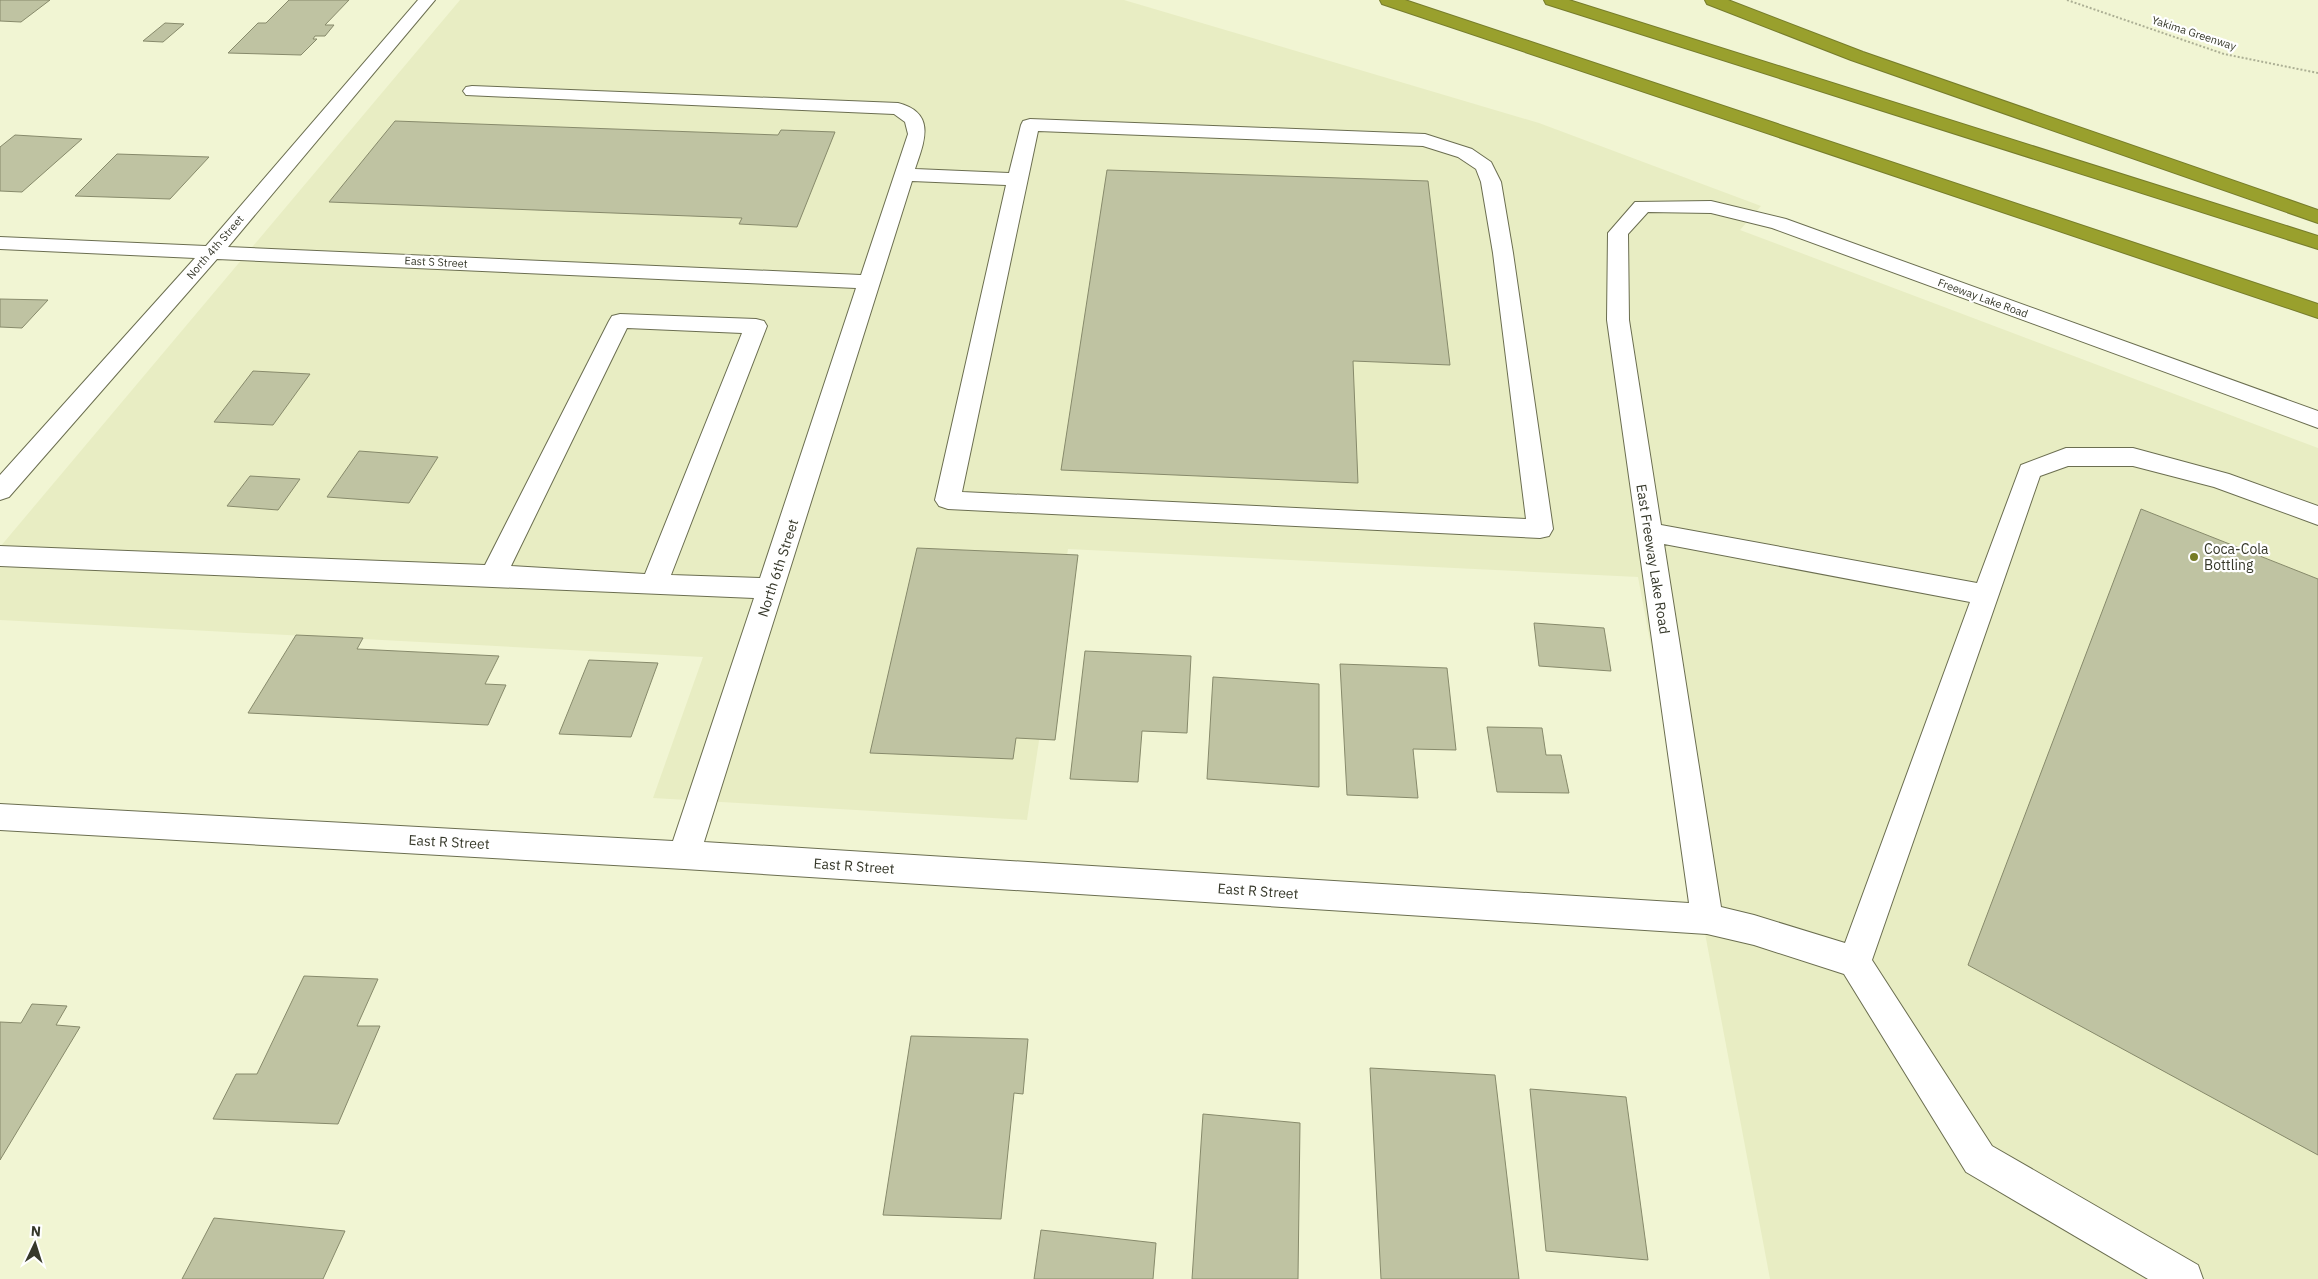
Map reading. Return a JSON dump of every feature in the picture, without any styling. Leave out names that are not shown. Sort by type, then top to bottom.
[{"type":"highway","points":[[1368,0],[1479,31]]},
{"type":"highway","points":[[1388,0],[2318,311]]},
{"type":"highway","points":[[1552,0],[2318,243]]},
{"type":"highway","points":[[1713,0],[1866,59],[2318,217]]},
{"type":"street","name":"North 4th Street","points":[[0,491],[212,252],[427,0]]},
{"type":"street","name":"North 6th Street","points":[[472,91],[898,109],[914,120],[918,134],[684,855]]},
{"type":"street","points":[[1030,126],[1426,140],[1465,153],[1484,166],[1491,182],[1503,253],[1540,529],[948,500],[1018,179],[1030,126]]},
{"type":"street","points":[[904,175],[1018,179]]},
{"type":"street","name":"Freeway Lake Road","points":[[1642,206],[1712,207],[1779,223],[2318,420]]},
{"type":"street","name":"East Freeway Lake Road","points":[[1642,206],[1618,233],[1618,320],[1707,919]]},
{"type":"street","name":"East S Street","points":[[0,243],[871,282]]},
{"type":"street","points":[[493,576],[620,321],[756,326],[654,585]]},
{"type":"street","points":[[2184,1279],[1979,1159],[1855,962],[2030,471],[2066,457],[2133,457],[2220,480],[2318,516]]},
{"type":"street","points":[[1649,533],[1682,537],[1986,595]]},
{"type":"street","points":[[0,556],[493,576],[654,585],[771,588]]},
{"type":"street","name":"East R Street","points":[[0,817],[684,855],[1707,919],[1754,930],[1855,962]]},
{"type":"path","name":"Yakima Greenway","points":[[2067,0],[2224,54],[2318,73]]},
{"type":"shaded area","points":[[460,0],[1124,0],[1539,123],[1761,206],[1740,230],[2318,448],[2318,1279],[1770,1279],[1638,577],[1068,549],[1027,820],[653,798],[703,657],[0,620],[0,547]]},
{"type":"building","points":[[0,0],[50,0],[21,22],[0,21]]},
{"type":"building","points":[[289,0],[349,0],[325,25],[334,25],[325,36],[315,36],[313,39],[317,39],[301,55],[228,53],[258,23],[266,23]]},
{"type":"building","points":[[165,23],[184,24],[163,42],[143,41]]},
{"type":"building","points":[[395,121],[778,135],[781,130],[835,132],[797,227],[739,224],[742,218],[329,202]]},
{"type":"building","points":[[15,135],[82,139],[22,192],[0,191],[0,147]]},
{"type":"building","points":[[117,154],[209,157],[170,199],[75,196]]},
{"type":"building","points":[[1107,170],[1428,181],[1450,365],[1353,361],[1358,483],[1061,470]]},
{"type":"building","points":[[0,299],[48,300],[22,328],[0,327]]},
{"type":"building","points":[[253,371],[310,374],[273,425],[214,422]]},
{"type":"building","points":[[359,451],[438,457],[409,503],[327,497]]},
{"type":"building","points":[[250,476],[300,479],[278,510],[227,506]]},
{"type":"building","points":[[2141,509],[2318,579],[2318,1155],[1968,965]]},
{"type":"building","points":[[917,548],[1078,555],[1055,740],[1016,738],[1013,759],[870,753]]},
{"type":"building","points":[[1534,623],[1604,628],[1611,671],[1539,666]]},
{"type":"building","points":[[296,635],[363,638],[357,649],[499,656],[485,684],[506,685],[488,725],[248,713]]},
{"type":"building","points":[[1085,651],[1191,656],[1187,733],[1142,731],[1138,782],[1070,779]]},
{"type":"building","points":[[589,660],[658,663],[631,737],[559,734]]},
{"type":"building","points":[[1340,664],[1447,668],[1456,750],[1413,749],[1418,798],[1347,795]]},
{"type":"building","points":[[1213,677],[1319,684],[1319,787],[1207,779]]},
{"type":"building","points":[[1487,727],[1542,728],[1546,755],[1561,755],[1569,793],[1497,792]]},
{"type":"building","points":[[304,976],[378,979],[357,1026],[380,1026],[338,1124],[213,1119],[236,1074],[257,1074]]},
{"type":"building","points":[[32,1004],[67,1006],[56,1025],[80,1027],[0,1160],[0,1022],[21,1023]]},
{"type":"building","points":[[911,1036],[1028,1039],[1023,1094],[1014,1093],[1001,1219],[883,1215]]},
{"type":"building","points":[[1370,1068],[1495,1075],[1519,1279],[1381,1279]]},
{"type":"building","points":[[1530,1089],[1626,1097],[1648,1260],[1546,1251]]},
{"type":"building","points":[[1203,1114],[1300,1123],[1298,1279],[1192,1279]]},
{"type":"building","points":[[214,1218],[345,1231],[323,1279],[182,1279]]},
{"type":"building","points":[[1041,1230],[1156,1243],[1153,1279],[1034,1279]]},
{"type":"place","name":"Coca-Cola Bottling","points":[[2194,557]]}]
